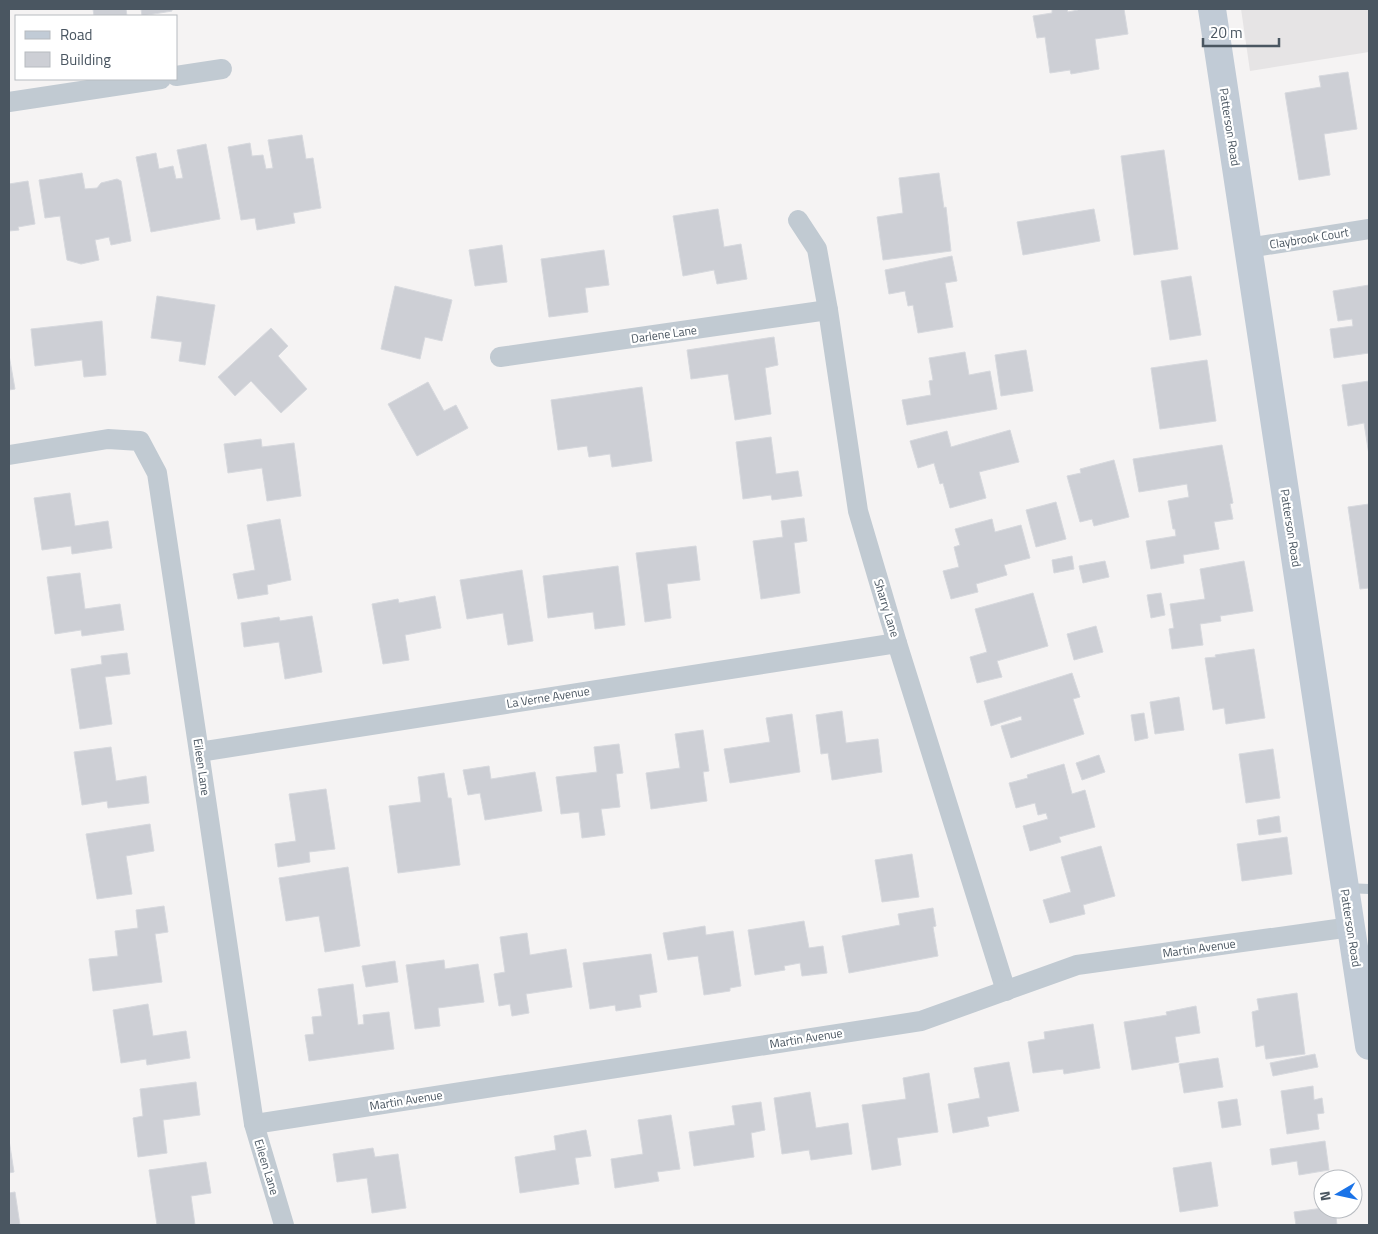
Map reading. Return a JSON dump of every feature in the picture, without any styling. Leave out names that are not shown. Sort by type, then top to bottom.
[{"type":"street","name":"Patterson Road","points":[[1212,9],[1248,248],[1357,888],[1351,927],[1369,1046]]},
{"type":"street","points":[[178,76],[222,69]]},
{"type":"street","points":[[9,102],[154,80]]},
{"type":"street","name":"Sharry Lane","points":[[798,220],[817,249],[858,511],[897,643],[1006,991]]},
{"type":"street","name":"Claybrook Court","points":[[1248,248],[1369,229]]},
{"type":"street","name":"Darlene Lane","points":[[500,357],[828,310]]},
{"type":"street","name":"Eileen Lane","points":[[9,455],[108,439],[140,441],[157,473],[254,1124],[284,1225]]},
{"type":"street","name":"La Verne Avenue","points":[[199,752],[897,643]]},
{"type":"street","name":"Martin Avenue","points":[[254,1124],[920,1021],[1077,965],[1351,927]]},
{"type":"shaded area","points":[[1241,9],[1369,9],[1369,52],[1250,71]]},
{"type":"building","points":[[93,9],[126,9],[127,15],[94,15]]},
{"type":"building","points":[[141,9],[172,9],[172,11],[142,15]]},
{"type":"building","points":[[1052,9],[1067,9],[1068,12],[1077,9],[1124,9],[1128,34],[1095,39],[1099,69],[1071,74],[1070,70],[1050,73],[1045,37],[1037,38],[1033,16],[1052,13]]},
{"type":"building","points":[[1348,72],[1357,129],[1324,134],[1330,175],[1299,180],[1285,93],[1321,87],[1319,76]]},
{"type":"building","points":[[302,135],[306,159],[313,158],[321,208],[293,213],[295,223],[257,230],[255,218],[241,220],[228,147],[250,143],[252,156],[263,155],[266,169],[273,168],[268,140]]},
{"type":"building","points":[[206,144],[220,219],[151,232],[136,157],[156,153],[159,169],[173,166],[176,179],[183,178],[177,150]]},
{"type":"building","points":[[1164,150],[1178,249],[1134,255],[1121,156]]},
{"type":"building","points":[[82,173],[85,189],[97,188],[101,183],[117,179],[121,181],[131,241],[111,245],[109,237],[95,240],[99,260],[81,264],[67,260],[60,216],[45,218],[39,180]]},
{"type":"building","points":[[939,173],[944,208],[946,207],[951,251],[883,260],[877,217],[903,213],[899,178]]},
{"type":"building","points":[[28,181],[35,224],[18,227],[19,230],[9,231],[9,184]]},
{"type":"building","points":[[718,209],[724,247],[741,244],[747,279],[717,284],[714,270],[683,276],[673,216]]},
{"type":"building","points":[[1094,209],[1100,241],[1023,255],[1017,222]]},
{"type":"building","points":[[502,245],[507,282],[475,286],[469,250]]},
{"type":"building","points":[[604,250],[609,285],[585,288],[588,312],[549,317],[541,259]]},
{"type":"building","points":[[952,256],[957,281],[945,283],[953,327],[918,333],[913,305],[908,306],[905,291],[889,294],[885,270]]},
{"type":"building","points":[[1191,276],[1201,335],[1170,340],[1161,281]]},
{"type":"building","points":[[1369,285],[1369,353],[1334,358],[1330,329],[1353,326],[1352,319],[1338,321],[1333,291]]},
{"type":"building","points":[[395,286],[452,300],[442,341],[425,337],[420,359],[381,349]]},
{"type":"building","points":[[157,296],[215,305],[205,365],[179,361],[182,342],[151,338]]},
{"type":"building","points":[[102,321],[106,375],[84,377],[82,360],[35,366],[31,329]]},
{"type":"building","points":[[271,328],[288,346],[278,356],[307,389],[281,413],[251,381],[235,396],[218,377]]},
{"type":"building","points":[[774,337],[778,365],[765,368],[771,414],[735,420],[728,374],[691,379],[687,350]]},
{"type":"building","points":[[1026,350],[1033,391],[1001,396],[995,355]]},
{"type":"building","points":[[965,352],[969,375],[990,371],[997,409],[907,425],[902,400],[931,395],[929,381],[933,380],[929,358]]},
{"type":"building","points":[[9,355],[15,389],[9,390]]},
{"type":"building","points":[[1207,360],[1216,421],[1160,429],[1151,368]]},
{"type":"building","points":[[1369,381],[1369,455],[1364,423],[1348,426],[1342,385]]},
{"type":"building","points":[[428,382],[444,411],[456,405],[468,428],[417,456],[388,404]]},
{"type":"building","points":[[642,387],[652,461],[612,467],[610,454],[589,457],[587,446],[558,450],[551,400]]},
{"type":"building","points":[[1010,430],[1019,462],[979,472],[986,498],[950,508],[943,483],[940,484],[934,463],[918,468],[910,441],[947,431],[951,447]]},
{"type":"building","points":[[771,437],[776,474],[798,471],[802,496],[772,500],[771,495],[743,499],[736,442]]},
{"type":"building","points":[[261,439],[262,447],[294,443],[301,496],[267,501],[262,468],[228,473],[224,444]]},
{"type":"building","points":[[1222,445],[1233,503],[1230,504],[1233,519],[1214,522],[1219,549],[1183,555],[1184,563],[1151,569],[1146,541],[1176,536],[1168,501],[1189,497],[1187,484],[1139,492],[1133,459]]},
{"type":"building","points":[[1114,460],[1129,517],[1094,526],[1092,519],[1080,522],[1067,476],[1081,473],[1080,469]]},
{"type":"building","points":[[70,493],[75,526],[108,521],[112,548],[72,554],[71,546],[42,550],[34,498]]},
{"type":"building","points":[[1056,502],[1066,539],[1036,547],[1026,510]]},
{"type":"building","points":[[1369,504],[1369,588],[1360,589],[1348,507]]},
{"type":"building","points":[[804,518],[807,541],[794,543],[800,593],[761,599],[753,541],[783,537],[781,521]]},
{"type":"building","points":[[280,519],[291,580],[267,585],[268,594],[238,599],[233,574],[255,570],[247,525]]},
{"type":"building","points":[[992,519],[995,532],[1021,525],[1030,558],[1004,565],[1007,575],[976,584],[978,592],[951,599],[943,571],[959,567],[954,547],[960,545],[955,529]]},
{"type":"building","points":[[696,546],[700,580],[667,584],[671,618],[645,622],[636,553]]},
{"type":"building","points":[[1072,556],[1074,569],[1054,573],[1052,560]]},
{"type":"building","points":[[1105,561],[1109,577],[1083,583],[1079,566]]},
{"type":"building","points":[[1244,561],[1253,611],[1220,616],[1221,621],[1200,624],[1203,645],[1172,649],[1169,629],[1174,628],[1170,604],[1205,599],[1200,569]]},
{"type":"building","points":[[618,566],[625,625],[595,629],[593,612],[548,618],[543,576]]},
{"type":"building","points":[[522,570],[533,641],[508,645],[503,613],[467,619],[460,580]]},
{"type":"building","points":[[80,573],[85,609],[120,604],[124,630],[82,636],[81,630],[55,634],[47,577]]},
{"type":"building","points":[[1033,593],[1048,646],[997,661],[1002,677],[977,683],[970,657],[987,652],[975,609]]},
{"type":"building","points":[[1161,593],[1165,615],[1151,618],[1147,595]]},
{"type":"building","points":[[435,596],[441,628],[405,635],[409,660],[383,664],[372,604],[398,599],[399,603]]},
{"type":"building","points":[[312,616],[322,672],[285,679],[279,642],[244,647],[241,623],[279,617],[280,621]]},
{"type":"building","points":[[1096,626],[1103,652],[1074,660],[1067,634]]},
{"type":"building","points":[[1254,649],[1265,718],[1226,724],[1224,708],[1213,710],[1205,658]]},
{"type":"building","points":[[127,653],[130,674],[105,677],[112,724],[80,729],[71,669],[102,664],[101,656]]},
{"type":"building","points":[[1072,673],[1080,697],[1073,699],[1084,734],[1011,758],[1001,726],[1022,720],[1021,716],[991,726],[984,701]]},
{"type":"building","points":[[1179,697],[1184,730],[1155,734],[1150,702]]},
{"type":"building","points":[[842,711],[846,743],[878,739],[882,772],[832,780],[828,753],[821,754],[816,715]]},
{"type":"building","points":[[1144,713],[1148,738],[1135,741],[1131,715]]},
{"type":"building","points":[[792,714],[800,772],[730,783],[724,749],[770,742],[766,718]]},
{"type":"building","points":[[703,730],[709,771],[703,772],[707,801],[651,809],[646,773],[680,768],[675,734]]},
{"type":"building","points":[[619,744],[623,773],[616,774],[620,807],[601,809],[605,835],[582,838],[579,812],[561,814],[556,777],[597,772],[594,747]]},
{"type":"building","points":[[111,747],[116,781],[146,776],[149,803],[108,808],[107,801],[82,805],[74,752]]},
{"type":"building","points":[[1273,749],[1280,798],[1246,803],[1239,754]]},
{"type":"building","points":[[1099,755],[1105,772],[1082,780],[1076,763]]},
{"type":"building","points":[[1064,764],[1072,794],[1085,790],[1095,827],[1059,837],[1061,842],[1030,851],[1023,826],[1048,819],[1046,813],[1038,815],[1035,803],[1016,808],[1009,783],[1028,778],[1027,775]]},
{"type":"building","points":[[489,766],[491,779],[535,772],[542,811],[485,820],[480,793],[468,795],[463,770]]},
{"type":"building","points":[[444,773],[448,798],[451,798],[460,865],[398,873],[389,806],[421,802],[418,777]]},
{"type":"building","points":[[326,789],[335,849],[309,852],[310,862],[278,867],[275,844],[296,841],[289,794]]},
{"type":"building","points":[[1279,816],[1281,832],[1259,835],[1257,820]]},
{"type":"building","points":[[150,824],[154,851],[126,856],[132,894],[97,899],[86,834]]},
{"type":"building","points":[[1287,837],[1292,874],[1242,881],[1237,844]]},
{"type":"building","points":[[1101,846],[1115,896],[1083,905],[1085,914],[1050,923],[1043,900],[1071,892],[1061,857]]},
{"type":"building","points":[[912,854],[919,897],[882,902],[875,860]]},
{"type":"building","points":[[348,867],[360,946],[325,952],[319,916],[286,921],[279,878]]},
{"type":"building","points":[[164,906],[168,932],[155,934],[162,982],[93,991],[89,959],[118,956],[115,931],[138,928],[136,910]]},
{"type":"building","points":[[933,908],[936,926],[933,927],[938,956],[849,973],[842,936],[900,925],[898,914]]},
{"type":"building","points":[[804,921],[809,948],[823,946],[827,973],[802,976],[800,963],[784,966],[785,970],[755,975],[748,930]]},
{"type":"building","points":[[705,926],[706,935],[733,931],[741,986],[730,988],[730,991],[704,995],[698,956],[668,960],[663,933]]},
{"type":"building","points":[[527,933],[530,955],[566,949],[572,987],[526,994],[529,1013],[512,1016],[510,1004],[499,1006],[494,974],[505,972],[500,937]]},
{"type":"building","points":[[651,954],[657,992],[639,995],[641,1007],[616,1011],[615,1005],[590,1009],[583,963]]},
{"type":"building","points":[[444,960],[445,969],[478,964],[484,1002],[438,1008],[440,1026],[415,1029],[406,965]]},
{"type":"building","points":[[395,961],[398,982],[366,987],[362,966]]},
{"type":"building","points":[[353,984],[358,1025],[364,1024],[363,1015],[389,1012],[394,1049],[309,1061],[305,1035],[314,1034],[312,1017],[322,1016],[318,989]]},
{"type":"building","points":[[1297,993],[1305,1054],[1266,1059],[1264,1045],[1256,1047],[1252,1012],[1259,1010],[1257,999]]},
{"type":"building","points":[[148,1004],[153,1036],[186,1031],[190,1058],[147,1065],[146,1059],[121,1063],[113,1010]]},
{"type":"building","points":[[1196,1006],[1200,1033],[1175,1037],[1179,1062],[1132,1070],[1124,1022],[1167,1015],[1166,1012]]},
{"type":"building","points":[[1093,1024],[1100,1068],[1064,1074],[1063,1069],[1033,1073],[1028,1042],[1045,1039],[1044,1032]]},
{"type":"building","points":[[1315,1054],[1318,1067],[1273,1076],[1270,1063]]},
{"type":"building","points":[[1218,1058],[1223,1087],[1184,1093],[1179,1064]]},
{"type":"building","points":[[1009,1062],[1019,1111],[987,1117],[989,1126],[953,1133],[948,1104],[980,1098],[974,1068]]},
{"type":"building","points":[[929,1073],[938,1132],[897,1138],[901,1165],[872,1170],[862,1105],[906,1099],[903,1078]]},
{"type":"building","points":[[196,1082],[200,1115],[163,1120],[167,1153],[138,1157],[133,1118],[143,1116],[140,1089]]},
{"type":"building","points":[[1313,1086],[1314,1100],[1322,1098],[1324,1113],[1317,1114],[1319,1129],[1287,1134],[1281,1091]]},
{"type":"building","points":[[810,1092],[816,1128],[848,1123],[852,1154],[811,1160],[809,1150],[782,1154],[774,1098]]},
{"type":"building","points":[[1237,1099],[1241,1125],[1222,1128],[1218,1102]]},
{"type":"building","points":[[761,1102],[765,1130],[751,1133],[754,1157],[694,1166],[689,1132],[735,1125],[732,1106]]},
{"type":"building","points":[[671,1115],[680,1169],[657,1172],[659,1181],[615,1188],[611,1159],[643,1154],[638,1120]]},
{"type":"building","points":[[586,1130],[591,1156],[575,1158],[579,1184],[520,1193],[515,1157],[556,1150],[554,1136]]},
{"type":"building","points":[[9,1140],[14,1172],[9,1173]]},
{"type":"building","points":[[1325,1141],[1329,1169],[1313,1169],[1313,1173],[1299,1175],[1297,1161],[1272,1165],[1270,1149]]},
{"type":"building","points":[[373,1148],[375,1157],[398,1154],[406,1208],[372,1213],[367,1178],[337,1182],[333,1154]]},
{"type":"building","points":[[206,1162],[211,1193],[191,1196],[195,1225],[157,1225],[149,1170]]},
{"type":"building","points":[[1211,1162],[1218,1206],[1180,1212],[1173,1168]]},
{"type":"building","points":[[15,1192],[20,1225],[9,1225],[9,1193]]},
{"type":"building","points":[[1313,1209],[1313,1219],[1336,1219],[1337,1225],[1296,1225],[1294,1212]]}]
